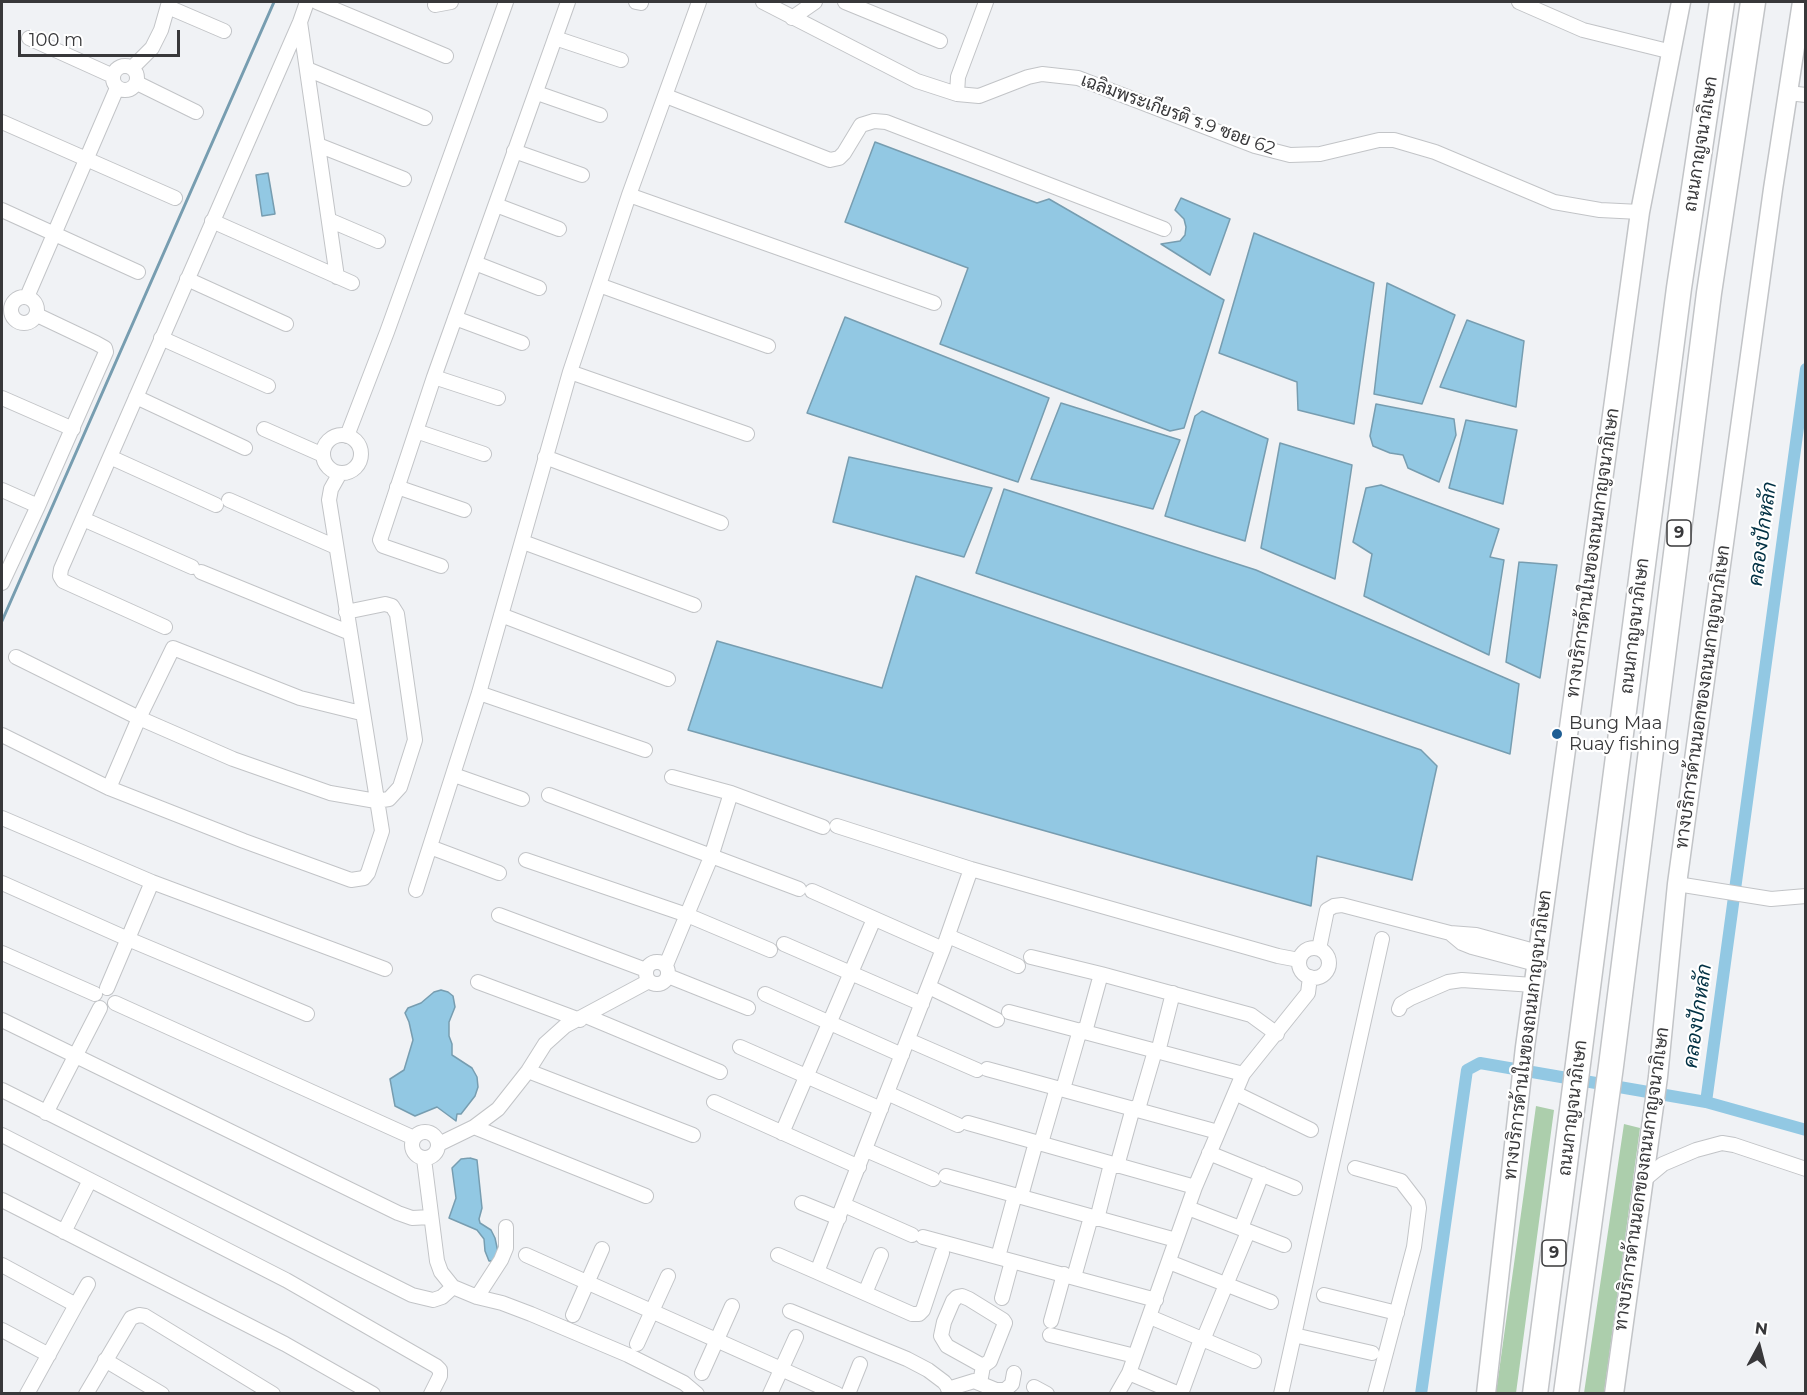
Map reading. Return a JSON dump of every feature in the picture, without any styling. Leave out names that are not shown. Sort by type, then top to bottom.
[{"type":"highway","name":"ถนนกาญจนาภิเษก","points":[[1535,1394],[1679,288],[1722,2]]},
{"type":"highway","name":"ถนนกาญจนาภิเษก","points":[[1566,1394],[1611,1066],[1709,293],[1753,2]]},
{"type":"main road","name":"ทางบริการด้านในของถนนกาญจนาภิเษก","points":[[1486,1394],[1533,985],[1640,212],[1681,2]]},
{"type":"main road","name":"ทางบริการด้านนอกของถนนกาญจนาภิเษก","points":[[1614,1394],[1658,1077],[1677,884],[1773,189],[1797,94],[1802,2]]},
{"type":"street","points":[[165,627],[63,581],[60,576],[61,570],[307,2]]},
{"type":"street","points":[[317,2],[446,56]]},
{"type":"street","points":[[435,5],[451,2]]},
{"type":"street","points":[[347,436],[506,2]]},
{"type":"street","points":[[441,566],[381,544],[382,532],[434,377],[568,2]]},
{"type":"street","points":[[416,890],[479,693],[570,372],[629,195],[699,2]]},
{"type":"street","name":"เฉลิมพระเกียรติ ร.9 ซอย 62","points":[[762,2],[917,81],[957,94],[979,96],[1028,76],[1042,74],[1078,78],[1255,146],[1290,155],[1320,154],[1379,140],[1394,140],[1435,152],[1554,202],[1600,210],[1640,212]]},
{"type":"street","points":[[792,18],[815,2]]},
{"type":"street","points":[[845,2],[940,41]]},
{"type":"street","points":[[957,94],[958,77],[986,2]]},
{"type":"street","points":[[1519,2],[1583,30],[1672,52]]},
{"type":"street","points":[[132,68],[152,48],[161,30],[168,4],[224,31]]},
{"type":"street","points":[[300,22],[337,277]]},
{"type":"street","points":[[27,297],[115,82],[116,70],[122,66],[132,68],[137,73],[137,83],[130,90],[123,91],[115,82],[29,38]]},
{"type":"street","points":[[555,38],[621,60]]},
{"type":"street","points":[[307,69],[425,118]]},
{"type":"street","points":[[137,83],[196,112]]},
{"type":"street","points":[[537,93],[600,115]]},
{"type":"street","points":[[666,96],[830,160],[839,158],[844,153],[861,125],[874,121],[886,122],[1164,229]]},
{"type":"street","points":[[2,122],[175,198]]},
{"type":"street","points":[[318,145],[404,179]]},
{"type":"street","points":[[514,151],[582,175]]},
{"type":"street","points":[[629,195],[934,303]]},
{"type":"street","points":[[496,205],[559,228]]},
{"type":"street","points":[[2,210],[138,272]]},
{"type":"street","points":[[329,220],[378,241]]},
{"type":"street","points":[[212,222],[352,283]]},
{"type":"street","points":[[475,263],[539,288]]},
{"type":"street","points":[[187,279],[286,324]]},
{"type":"street","points":[[599,285],[768,346]]},
{"type":"street","points":[[27,297],[35,302],[37,315],[34,319],[20,323],[12,316],[11,306],[17,298],[27,297]]},
{"type":"street","points":[[3,573],[38,506],[106,352],[96,343],[37,315]]},
{"type":"street","points":[[455,318],[522,343]]},
{"type":"street","points":[[161,338],[268,386]]},
{"type":"street","points":[[570,372],[747,434]]},
{"type":"street","points":[[434,377],[498,398]]},
{"type":"street","points":[[136,397],[245,448]]},
{"type":"street","points":[[2,398],[73,429]]},
{"type":"street","points":[[264,429],[323,455]]},
{"type":"street","points":[[416,431],[484,454]]},
{"type":"street","points":[[335,436],[347,436],[360,448],[360,460],[352,470],[340,473],[326,465],[323,455],[326,443],[335,436]]},
{"type":"street","points":[[110,457],[336,546]]},
{"type":"street","points":[[545,457],[721,523]]},
{"type":"street","points":[[2,735],[109,788],[351,880],[364,878],[368,873],[382,831],[348,632],[329,500],[331,489],[340,473]]},
{"type":"street","points":[[397,487],[464,510]]},
{"type":"street","points":[[2,490],[38,506]]},
{"type":"street","points":[[83,519],[348,632]]},
{"type":"street","points":[[523,542],[694,604]]},
{"type":"street","points":[[16,657],[139,718],[233,759],[330,793],[376,801],[389,799],[400,787],[415,740],[397,614],[392,606],[385,604],[346,612]]},
{"type":"street","points":[[501,615],[668,678]]},
{"type":"street","points":[[109,788],[139,718],[173,648],[300,699],[362,713]]},
{"type":"street","points":[[479,693],[645,750]]},
{"type":"street","points":[[454,775],[522,799]]},
{"type":"street","points":[[672,777],[731,793],[971,869],[1299,960]]},
{"type":"street","points":[[499,915],[648,976],[657,984],[664,982],[687,915],[711,857],[731,793]]},
{"type":"street","points":[[549,795],[711,857],[806,890],[874,919],[1018,966]]},
{"type":"street","points":[[2,818],[152,882],[385,969]]},
{"type":"street","points":[[430,848],[499,873]]},
{"type":"street","points":[[526,860],[687,915],[770,950]]},
{"type":"street","points":[[817,1272],[946,943],[971,869]]},
{"type":"street","points":[[100,1008],[94,999],[101,991],[128,939],[152,882]]},
{"type":"street","points":[[2,883],[307,1014]]},
{"type":"street","points":[[1677,884],[1771,899],[1806,896]]},
{"type":"street","points":[[1319,949],[1327,910],[1334,906],[1351,907],[1450,933],[1462,943],[1472,947],[1537,958]]},
{"type":"street","points":[[782,1133],[874,919]]},
{"type":"street","points":[[1281,1394],[1382,939]]},
{"type":"street","points":[[784,944],[922,1004]]},
{"type":"street","points":[[1308,949],[1319,949],[1327,955],[1328,969],[1324,975],[1310,978],[1303,974],[1299,967],[1299,960],[1302,953],[1308,949]]},
{"type":"street","points":[[2,953],[101,991],[113,991],[116,997],[115,1004],[111,1008],[100,1008]]},
{"type":"street","points":[[1031,957],[1173,993],[1251,1016],[1277,1034]]},
{"type":"street","points":[[648,976],[649,965],[654,962],[667,971],[748,1008]]},
{"type":"street","points":[[1002,1298],[1005,1259],[1018,1195],[1083,1031],[1101,974]]},
{"type":"street","points":[[439,1144],[474,1126],[498,1109],[528,1071],[545,1044],[565,1026],[583,1018],[648,976]]},
{"type":"street","points":[[1118,1394],[1129,1373],[1150,1317],[1195,1187],[1243,1074],[1308,993],[1310,978]]},
{"type":"street","points":[[1399,1010],[1401,1004],[1411,998],[1448,982],[1462,980],[1533,985]]},
{"type":"street","points":[[478,982],[583,1018],[720,1072]]},
{"type":"street","points":[[928,987],[997,1020]]},
{"type":"street","points":[[1135,1356],[1051,1328],[1069,1276],[1094,1218],[1157,1052],[1173,993]]},
{"type":"street","points":[[765,994],[902,1055]]},
{"type":"street","points":[[115,1004],[414,1138]]},
{"type":"street","points":[[46,1113],[100,1008]]},
{"type":"street","points":[[1009,1012],[1243,1074]]},
{"type":"street","points":[[2,1020],[398,1213],[412,1218],[431,1217]]},
{"type":"street","points":[[908,1040],[982,1069],[1136,1108],[1218,1132]]},
{"type":"street","points":[[740,1047],[881,1109]]},
{"type":"street","points":[[528,1071],[693,1135]]},
{"type":"street","points":[[2,1090],[412,1295],[433,1300],[442,1297],[453,1287]]},
{"type":"street","points":[[1235,1093],[1311,1131]]},
{"type":"street","points":[[887,1094],[963,1124],[1195,1187]]},
{"type":"street","points":[[714,1102],[859,1167]]},
{"type":"street","points":[[474,1126],[646,1196]]},
{"type":"street","points":[[422,1132],[431,1133],[438,1140],[436,1153],[424,1159],[416,1155],[412,1146],[414,1138],[422,1132]]},
{"type":"street","points":[[2,1135],[286,1280],[436,1365],[440,1370],[440,1376],[430,1394]]},
{"type":"street","points":[[1645,1179],[1663,1164],[1696,1150],[1722,1143],[1806,1169]]},
{"type":"street","points":[[866,1150],[939,1178],[1018,1195],[1176,1240]]},
{"type":"street","points":[[1209,1153],[1294,1188]]},
{"type":"street","points":[[424,1159],[437,1261],[441,1272],[453,1287],[531,1314],[628,1355],[684,1383],[697,1394]]},
{"type":"street","points":[[1355,1168],[1401,1181],[1418,1203],[1414,1247],[1375,1394]]},
{"type":"street","points":[[1129,1373],[1180,1394],[1226,1284],[1262,1174]]},
{"type":"street","points":[[64,1232],[90,1180]]},
{"type":"street","points":[[2,1200],[285,1344],[373,1394]]},
{"type":"street","points":[[802,1203],[1156,1300]]},
{"type":"street","points":[[1188,1208],[1284,1245]]},
{"type":"street","points":[[477,1297],[501,1260],[506,1248],[506,1227]]},
{"type":"street","points":[[573,1315],[602,1249]]},
{"type":"street","points":[[778,1255],[912,1314],[922,1313],[942,1252]]},
{"type":"street","points":[[526,1255],[837,1394]]},
{"type":"street","points":[[865,1293],[881,1255]]},
{"type":"street","points":[[1169,1262],[1271,1302]]},
{"type":"street","points":[[2,1266],[76,1305]]},
{"type":"street","points":[[637,1344],[668,1276]]},
{"type":"street","points":[[27,1394],[88,1284]]},
{"type":"street","points":[[1324,1295],[1397,1313]]},
{"type":"street","points":[[962,1296],[969,1299],[1005,1323],[990,1361],[983,1365],[947,1346],[941,1336],[944,1322],[957,1297],[962,1296]]},
{"type":"street","points":[[702,1372],[732,1306]]},
{"type":"street","points":[[790,1311],[907,1359],[928,1370],[944,1382],[951,1391],[970,1382],[980,1383],[996,1390],[1005,1390],[1012,1384],[1014,1373]]},
{"type":"street","points":[[86,1394],[131,1318],[135,1315],[145,1316],[273,1394]]},
{"type":"street","points":[[1150,1317],[1254,1360]]},
{"type":"street","points":[[2,1330],[49,1355]]},
{"type":"street","points":[[1294,1335],[1372,1353]]},
{"type":"street","points":[[770,1394],[796,1337]]},
{"type":"street","points":[[105,1360],[162,1394]]},
{"type":"street","points":[[848,1394],[860,1364]]},
{"type":"street","points":[[980,1383],[983,1365]]},
{"type":"street","points":[[1034,1387],[1047,1394]]},
{"type":"green space","points":[[1536,1106],[1554,1110],[1516,1393],[1496,1393]]},
{"type":"green space","points":[[1624,1124],[1640,1128],[1604,1393],[1584,1393]]},
{"type":"water","points":[[875,142],[1037,203],[1049,199],[1224,300],[1184,428],[1170,431],[940,344],[968,268],[845,222]]},
{"type":"water","points":[[268,173],[275,214],[262,216],[256,175]]},
{"type":"water","points":[[1181,198],[1230,219],[1210,275],[1161,244],[1180,241],[1185,235],[1184,219],[1175,210]]},
{"type":"water","points":[[1254,233],[1374,283],[1354,424],[1298,410],[1297,382],[1219,353]]},
{"type":"water","points":[[1387,283],[1455,315],[1422,404],[1374,394]]},
{"type":"water","points":[[845,317],[1049,398],[1018,482],[807,413]]},
{"type":"water","points":[[1467,320],[1524,341],[1516,407],[1440,387]]},
{"type":"water","points":[[1061,403],[1180,440],[1153,509],[1031,479]]},
{"type":"water","points":[[1376,404],[1454,419],[1456,435],[1439,482],[1408,468],[1403,455],[1390,453],[1373,446],[1370,436]]},
{"type":"water","points":[[1202,411],[1268,439],[1245,541],[1165,516],[1195,416]]},
{"type":"water","points":[[1466,420],[1517,430],[1503,504],[1449,488]]},
{"type":"water","points":[[1280,443],[1352,465],[1335,579],[1261,548]]},
{"type":"water","points":[[849,457],[992,488],[964,557],[833,522]]},
{"type":"water","points":[[1381,485],[1499,529],[1490,557],[1504,560],[1489,655],[1364,596],[1372,554],[1353,542],[1366,488]]},
{"type":"water","points":[[1004,489],[1256,570],[1519,684],[1510,754],[976,573]]},
{"type":"water","points":[[1519,562],[1557,565],[1540,678],[1506,662]]},
{"type":"water","points":[[916,576],[1421,750],[1437,766],[1412,880],[1317,856],[1311,906],[688,730],[717,641],[882,688]]},
{"type":"water","points":[[441,990],[453,996],[455,1007],[449,1022],[452,1055],[472,1068],[477,1077],[478,1087],[475,1096],[461,1114],[457,1114],[456,1121],[437,1107],[415,1116],[395,1106],[390,1079],[404,1070],[413,1040],[405,1013],[408,1008],[421,1003],[434,992]]},
{"type":"water","points":[[461,1159],[477,1160],[482,1208],[479,1219],[480,1223],[491,1230],[495,1238],[498,1252],[495,1261],[489,1261],[484,1239],[477,1230],[449,1218],[456,1198],[452,1168]]},
{"type":"waterway","points":[[2,621],[274,2]]},
{"type":"waterway","name":"คลองปักหลัก","points":[[1706,1102],[1806,369]]},
{"type":"waterway","name":"คลองปักหลัก","points":[[1421,1394],[1467,1070],[1480,1063],[1706,1102],[1806,1130]]},
{"type":"place","name":"Bung Maa Ruay fishing","points":[[1557,734]]}]
